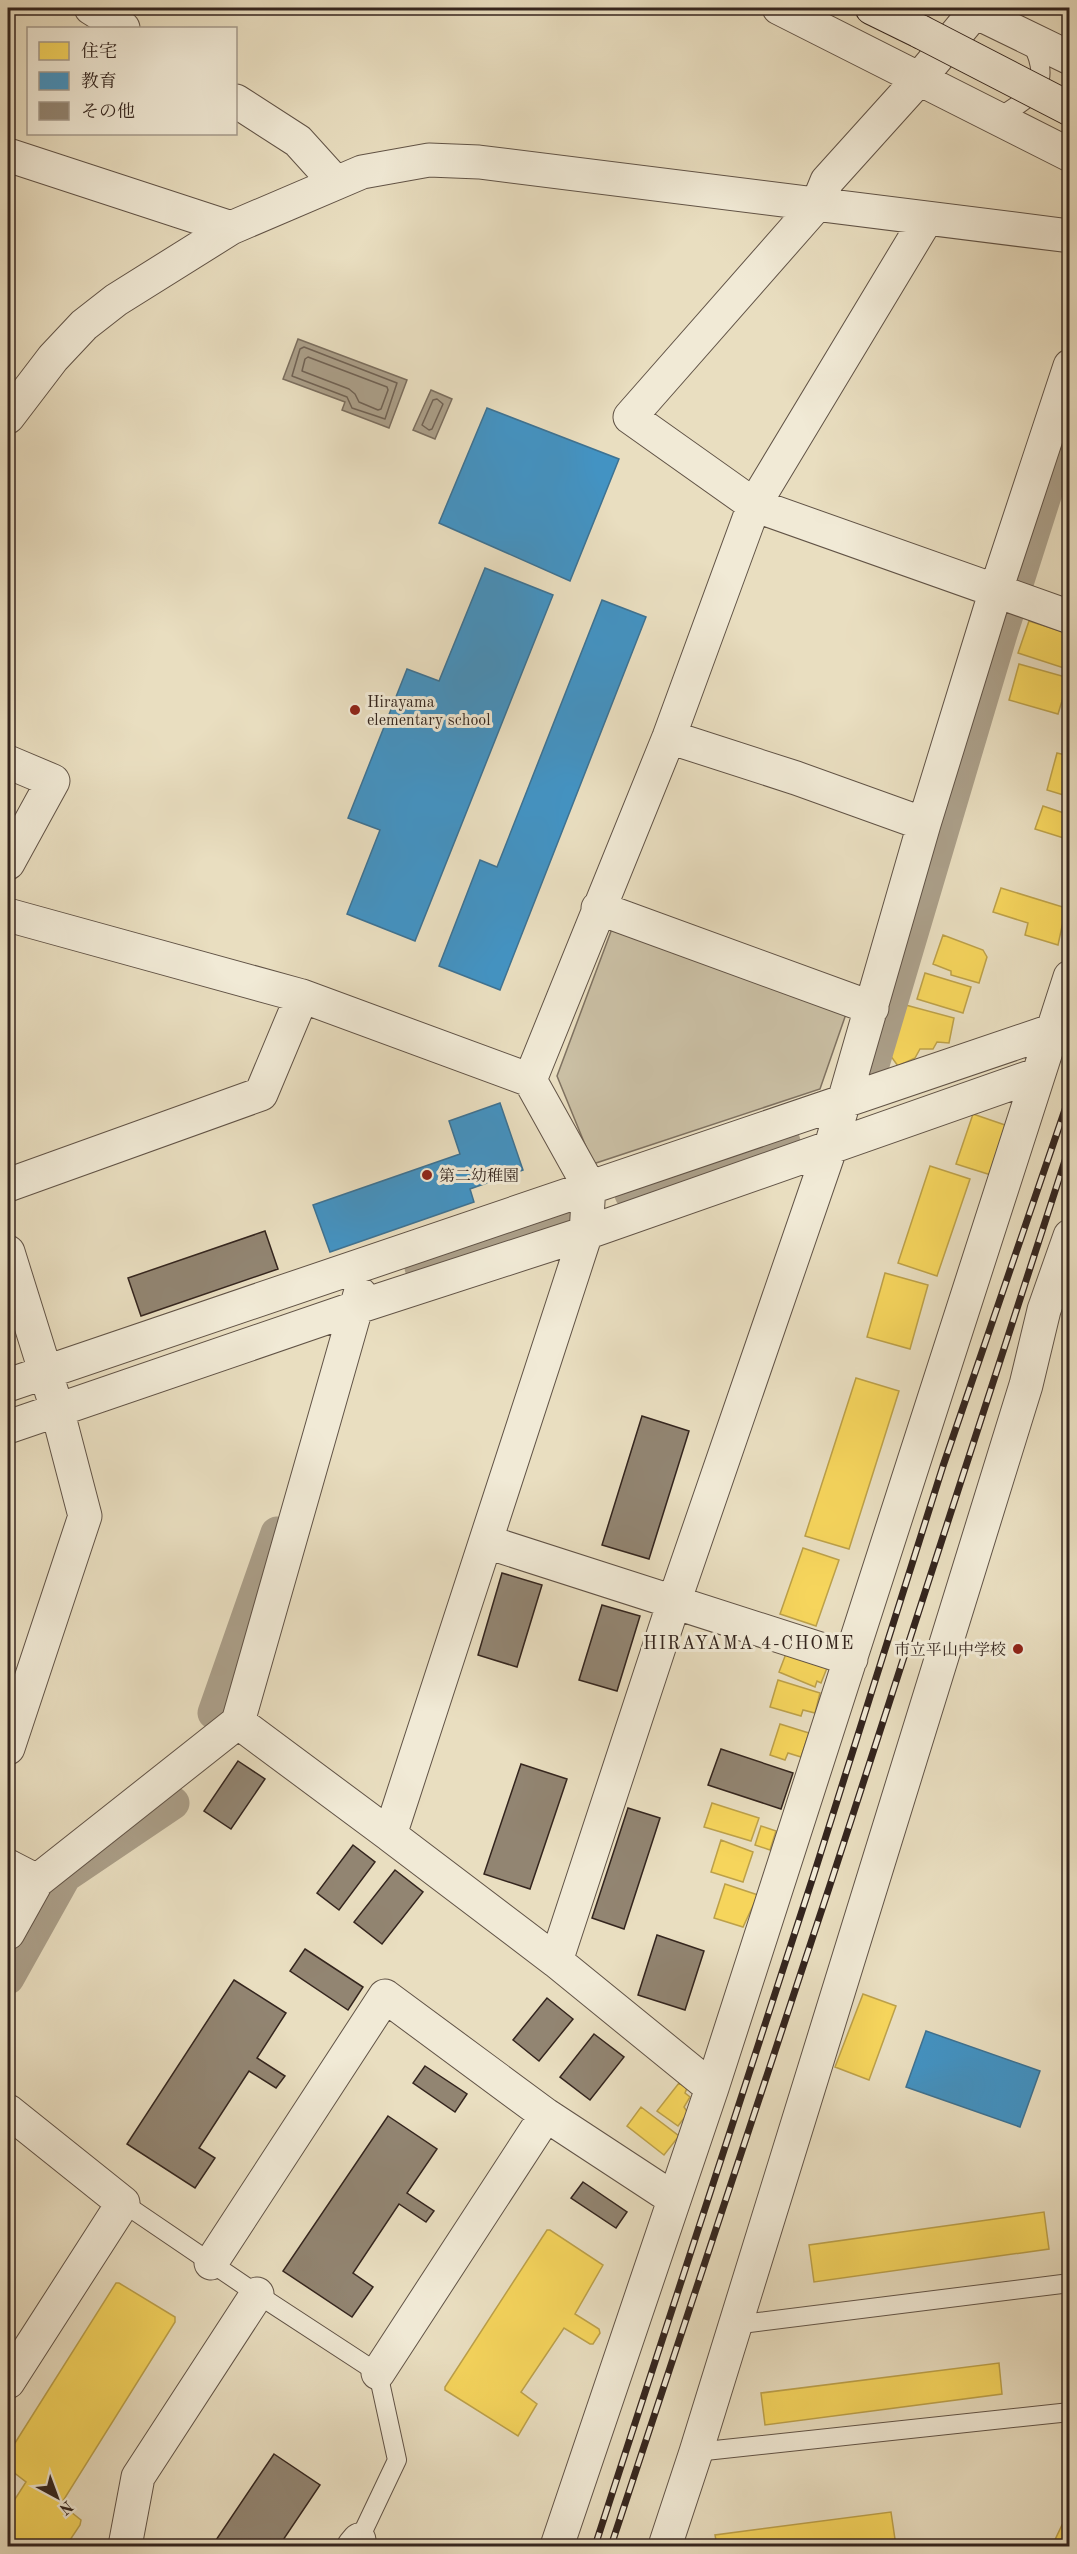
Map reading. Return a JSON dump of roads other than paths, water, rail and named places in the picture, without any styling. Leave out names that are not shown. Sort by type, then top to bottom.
[{"type":"street","points":[[91,8],[121,27]]},
{"type":"street","points":[[779,8],[1070,154]]},
{"type":"street","points":[[872,8],[1070,109]]},
{"type":"street","points":[[1056,65],[1031,39],[973,9],[919,79],[827,181],[818,202],[630,417],[754,505],[1070,617]]},
{"type":"street","points":[[237,102],[298,141],[336,183]]},
{"type":"street","points":[[8,155],[231,228]]},
{"type":"street","points":[[8,417],[54,358],[84,325],[116,300],[231,228],[362,172],[429,160],[479,162],[818,202],[1070,236]]},
{"type":"street","points":[[530,1080],[669,737],[754,505],[927,218]]},
{"type":"street","points":[[556,1961],[674,1602],[831,1146],[924,824],[996,590],[1070,366]]},
{"type":"street","points":[[669,737],[796,778],[924,824]]},
{"type":"street","points":[[8,762],[53,782],[8,863]]},
{"type":"street","points":[[598,908],[872,1008]]},
{"type":"street","points":[[8,915],[302,996],[530,1080],[589,1186],[586,1233],[390,1834]]},
{"type":"street","points":[[557,2547],[712,2088],[1036,1075],[1070,977]]},
{"type":"street","points":[[8,1185],[261,1094],[302,996]]},
{"type":"street","points":[[8,1385],[1051,1031]]},
{"type":"street","points":[[8,1427],[355,1308],[586,1233],[1036,1075]]},
{"type":"street","points":[[665,2547],[1026,1385],[1057,1314],[1070,1236]]},
{"type":"street","points":[[8,1252],[57,1409],[85,1515],[8,1748]]},
{"type":"street","points":[[8,1933],[37,1881],[238,1722],[355,1308],[374,1262]]},
{"type":"street","points":[[487,1542],[851,1659]]},
{"type":"street","points":[[238,1722],[556,1961],[712,2088]]},
{"type":"street","points":[[8,1866],[37,1881]]},
{"type":"street","points":[[211,2263],[385,1996],[546,2115],[674,2199]]},
{"type":"street","points":[[8,2111],[123,2203],[8,2382]]},
{"type":"street","points":[[378,2373],[546,2115]]},
{"type":"street","points":[[125,2547],[138,2477],[256,2294]]},
{"type":"lane","points":[[1056,65],[1048,90],[1056,103],[1070,115]]},
{"type":"lane","points":[[998,118],[1033,94],[1056,65]]},
{"type":"lane","points":[[123,2203],[256,2294],[378,2373],[397,2460],[359,2544]]},
{"type":"lane","points":[[734,2325],[1070,2283]]},
{"type":"lane","points":[[696,2452],[1070,2412]]},
{"type":"water","points":[[298,339],[407,380],[389,428],[342,410],[345,402],[283,379]]},
{"type":"water","points":[[431,390],[452,399],[435,439],[413,430]]},
{"type":"waterway","points":[[872,1068],[1000,637],[1064,436]]},
{"type":"waterway","points":[[631,1194],[784,1142]]},
{"type":"waterway","points":[[421,1267],[563,1218]]},
{"type":"waterway","points":[[214,1713],[277,1533]]},
{"type":"waterway","points":[[8,1978],[65,1876],[173,1803]]},
{"type":"railway","points":[[595,2546],[814,1874],[943,1466],[1070,1095]]},
{"type":"railway","points":[[611,2546],[832,1879],[1070,1145]]},
{"type":"place","name":"Hirayama elementary school","points":[[355,710]]},
{"type":"place","name":"第二幼稚園","points":[[427,1175]]},
{"type":"place","name":"市立平山中学校","points":[[1018,1649]]},
{"type":"district","name":"HIRAYAMA 4-CHOME","points":[[749,1643]]}]
